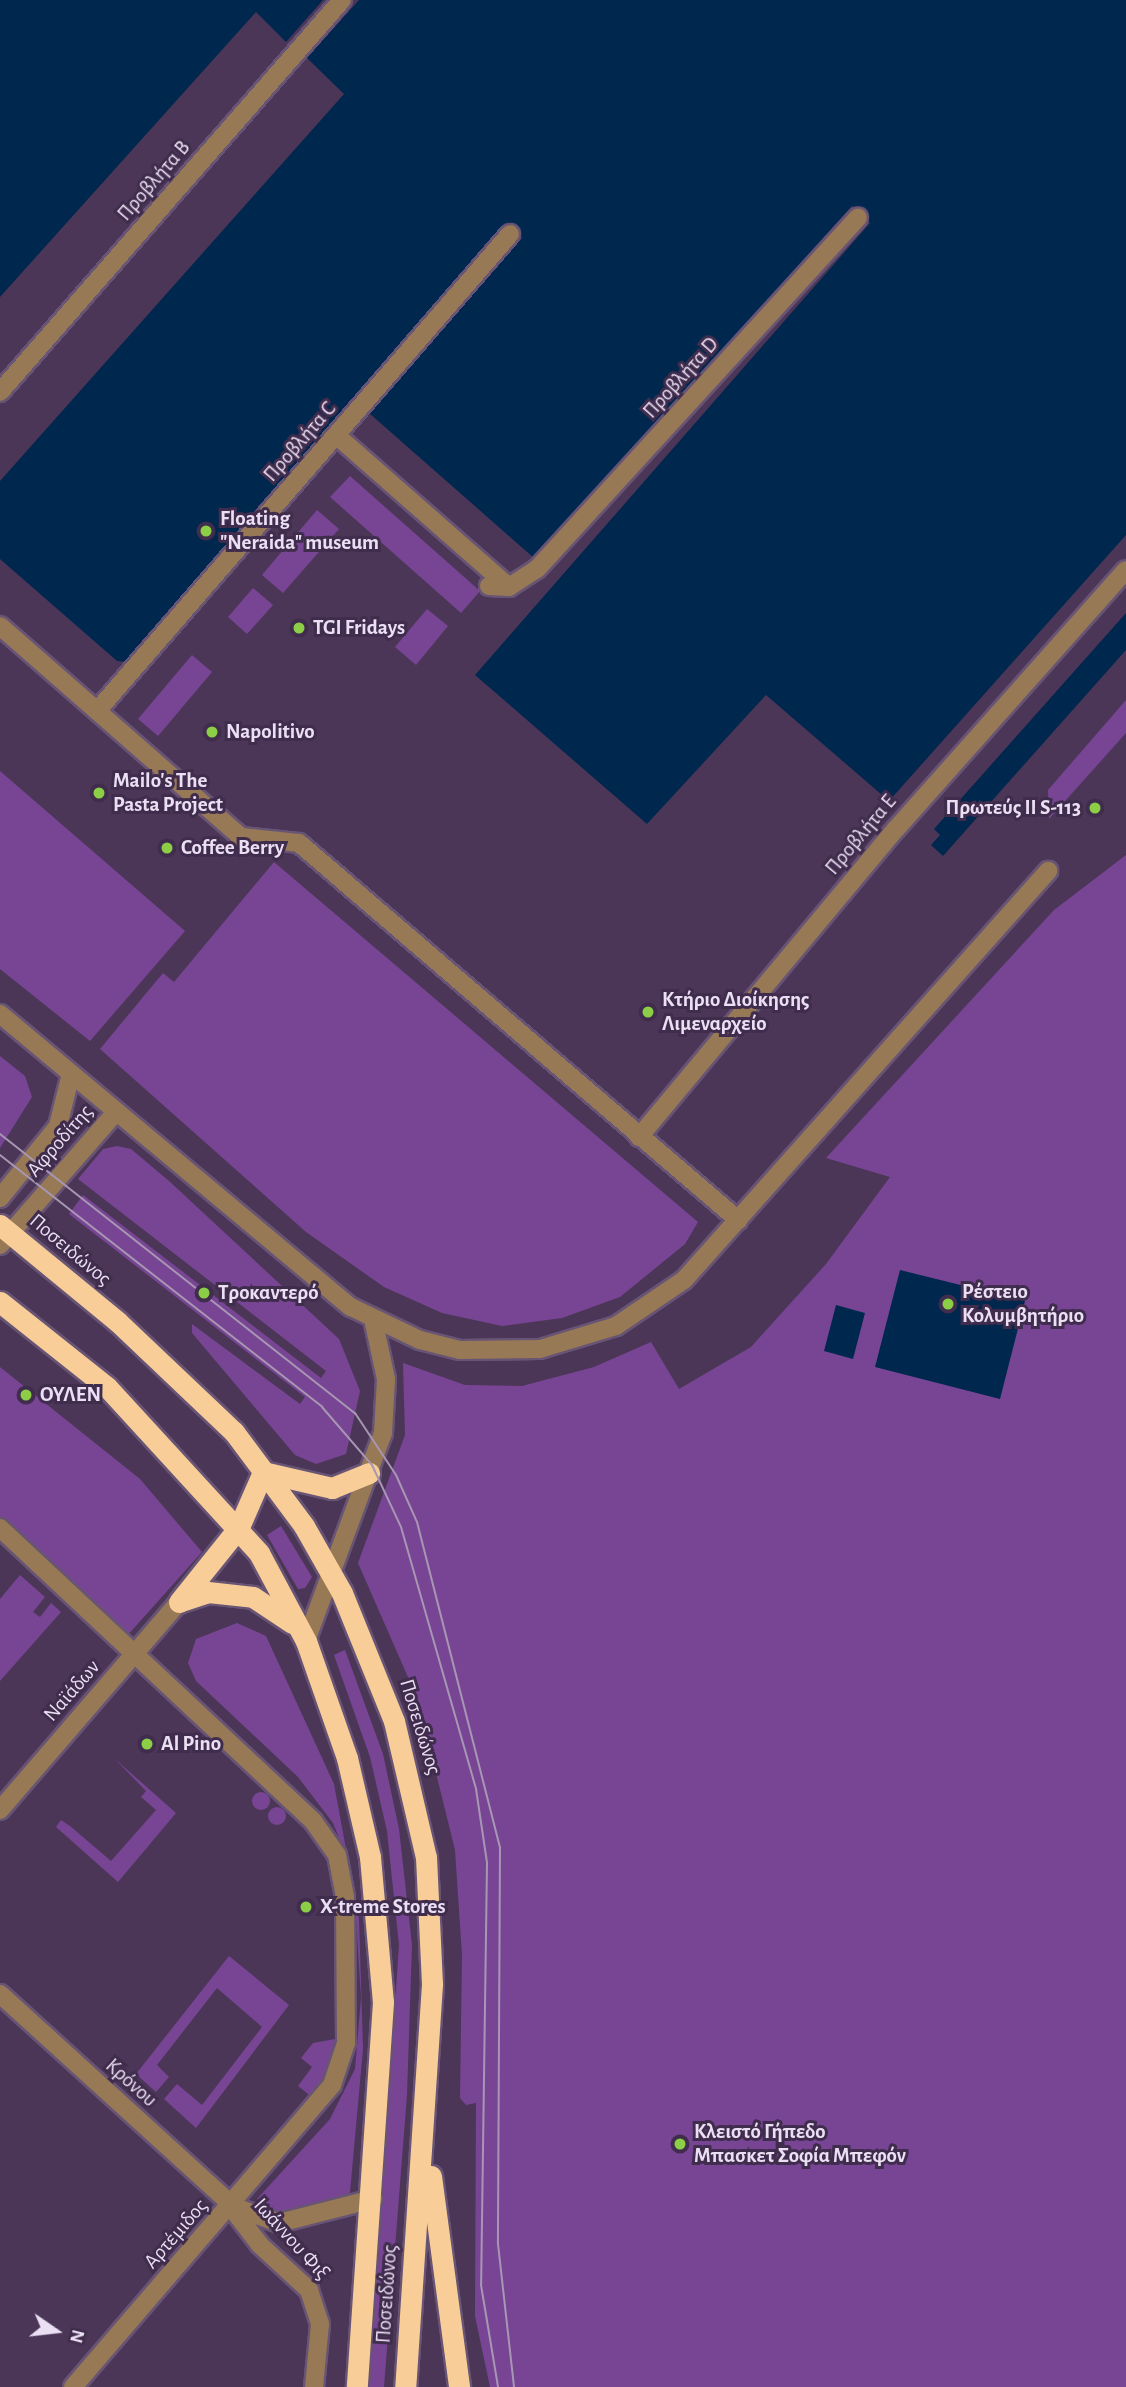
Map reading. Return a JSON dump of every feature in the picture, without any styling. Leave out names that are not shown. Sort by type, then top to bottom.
[{"type":"highway","name":"Ποσειδώνος","points":[[4,1234],[162,1360],[234,1432],[332,1576],[394,1721],[426,1857],[432,1984],[425,2122],[405,2387]]},
{"type":"highway","name":"Ποσειδώνος","points":[[0,1302],[107,1387],[239,1527],[306,1641],[358,1796],[375,1903],[383,2002],[373,2199],[357,2387]]},
{"type":"highway","points":[[179,1602],[239,1527],[263,1472],[332,1488],[369,1473]]},
{"type":"highway","points":[[179,1602],[208,1592],[253,1597],[280,1611],[306,1641]]},
{"type":"highway","points":[[425,2122],[444,2309],[458,2387]]},
{"type":"street","name":"Προβλήτα Β","points":[[0,392],[341,0]]},
{"type":"street","name":"Προβλήτα D","points":[[509,587],[537,569],[858,217]]},
{"type":"street","name":"Προβλήτα C","points":[[97,711],[510,234]]},
{"type":"street","points":[[336,435],[509,587]]},
{"type":"street","name":"Προβλήτα E","points":[[639,1137],[896,829],[1126,570]]},
{"type":"street","points":[[489,586],[509,587]]},
{"type":"street","points":[[0,626],[241,836],[269,837],[299,843],[738,1220]]},
{"type":"street","points":[[0,1014],[332,1293],[373,1319],[460,1350],[499,1353],[578,1342],[652,1305],[738,1220],[1048,871]]},
{"type":"street","name":"Αφροδίτης","points":[[3,1191],[58,1126],[71,1074]]},
{"type":"street","name":"Αφροδίτης","points":[[4,1234],[116,1112]]},
{"type":"street","points":[[306,1641],[369,1473],[387,1397],[373,1319]]},
{"type":"street","points":[[0,1528],[136,1651]]},
{"type":"street","name":"Ναϊάδων","points":[[0,1810],[179,1602]]},
{"type":"street","name":"Αρτέμιδος","points":[[74,2387],[314,2111],[342,2063],[346,2043],[345,1897],[337,1855],[304,1812],[136,1651]]},
{"type":"street","name":"Κρόνου","points":[[0,1994],[231,2206]]},
{"type":"street","points":[[231,2206],[279,2223],[373,2199]]},
{"type":"street","name":"Ιωάννου Φιξ","points":[[231,2206],[317,2304],[314,2387]]},
{"type":"shaded area","points":[[350,476],[480,591],[461,613],[330,497]]},
{"type":"shaded area","points":[[317,510],[339,529],[283,593],[262,575]]},
{"type":"shaded area","points":[[253,588],[273,605],[247,634],[228,617]]},
{"type":"shaded area","points":[[427,609],[448,626],[416,665],[395,647]]},
{"type":"shaded area","points":[[192,655],[212,672],[158,736],[138,719]]},
{"type":"shaded area","points":[[1126,700],[1126,733],[1049,819],[1048,790]]},
{"type":"shaded area","points":[[0,771],[185,931],[90,1041],[0,969]]},
{"type":"shaded area","points":[[1126,855],[1126,2387],[490,2387],[475,2316],[476,2103],[466,2105],[460,2098],[462,1955],[455,1850],[418,1700],[358,1563],[405,1435],[403,1363],[465,1385],[522,1386],[594,1367],[651,1342],[679,1389],[751,1347],[826,1264],[890,1177],[826,1158],[1054,910]]},
{"type":"shaded area","points":[[274,862],[698,1222],[685,1244],[620,1297],[562,1318],[502,1326],[442,1313],[384,1287],[306,1232],[100,1049],[163,973],[174,982]]},
{"type":"shaded area","points":[[0,1056],[25,1076],[32,1097],[0,1148]]},
{"type":"shaded area","points":[[117,1146],[131,1149],[169,1181],[339,1339],[360,1391],[346,1454],[316,1464],[295,1455],[192,1333],[192,1324],[300,1404],[305,1397],[69,1214],[83,1195],[321,1378],[326,1371],[78,1179],[103,1149]]},
{"type":"shaded area","points":[[0,1367],[140,1479],[202,1552],[126,1637],[0,1522]]},
{"type":"shaded area","points":[[281,1526],[312,1577],[305,1588],[298,1589],[267,1535]]},
{"type":"shaded area","points":[[20,1575],[45,1597],[33,1612],[40,1617],[51,1603],[61,1612],[0,1681],[0,1599]]},
{"type":"shaded area","points":[[237,1623],[266,1636],[334,1784],[359,1919],[363,2049],[350,2192],[342,2205],[281,2214],[257,2199],[330,2119],[355,2069],[361,1998],[356,1919],[347,1857],[333,1823],[298,1777],[196,1681],[188,1663],[196,1639]]},
{"type":"shaded area","points":[[345,1650],[383,1754],[399,1829],[412,1945],[407,2095],[384,2387],[369,2387],[399,1945],[387,1831],[370,1757],[334,1655]]},
{"type":"shaded area","points":[[115,1759],[176,1813],[118,1882],[56,1827],[61,1820],[111,1861],[156,1810],[141,1797],[146,1791]]},
{"type":"shaded area","points":[[261,1792],[267,1795],[270,1801],[267,1807],[261,1810],[255,1807],[252,1801],[255,1795]]},
{"type":"shaded area","points":[[277,1807],[283,1810],[286,1816],[283,1822],[277,1825],[271,1822],[268,1816],[271,1810]]},
{"type":"shaded area","points":[[229,1956],[289,2005],[196,2128],[164,2099],[177,2084],[202,2105],[262,2027],[217,1988],[157,2065],[169,2077],[156,2092],[136,2074]]},
{"type":"shaded area","points":[[335,2039],[332,2075],[312,2097],[298,2086],[312,2067],[301,2058],[313,2043]]},
{"type":"water","points":[[0,0],[323,0],[286,42],[256,12],[0,297]]},
{"type":"water","points":[[359,0],[1126,0],[1126,535],[889,801],[766,695],[647,824],[475,675],[870,223],[852,206],[534,558],[369,413],[522,238],[507,224],[134,663],[117,661],[0,559],[0,481],[344,94],[307,58]]},
{"type":"water","points":[[1126,613],[1126,650],[943,856],[931,845],[940,835],[934,829]]},
{"type":"water","points":[[900,1270],[1025,1301],[1000,1399],[875,1367]]},
{"type":"water","points":[[836,1305],[865,1313],[853,1359],[824,1351]]},
{"type":"tram line","points":[[0,1134],[355,1413],[396,1475],[417,1522],[500,1847],[498,2244],[514,2387]]},
{"type":"tram line","points":[[0,1155],[322,1407],[372,1465],[401,1527],[476,1789],[487,1863],[481,2285],[498,2387]]},
{"type":"place","name":"Floating \"Neraida\" museum","points":[[206,531]]},
{"type":"place","name":"TGI Fridays","points":[[299,628]]},
{"type":"place","name":"Napolitivo","points":[[212,732]]},
{"type":"place","name":"Mailo's The Pasta Project","points":[[99,793]]},
{"type":"place","name":"Πρωτεύς ΙΙ S-113","points":[[1095,808]]},
{"type":"place","name":"Coffee Berry","points":[[167,848]]},
{"type":"place","name":"Κτήριο Διοίκησης Λιμεναρχείο","points":[[648,1012]]},
{"type":"place","name":"Τροκαντερό","points":[[204,1293]]},
{"type":"place","name":"Ρέστειο Κολυμβητήριο","points":[[948,1304]]},
{"type":"place","name":"ΟΥΛΕΝ","points":[[26,1395]]},
{"type":"place","name":"Al Pino","points":[[147,1744]]},
{"type":"place","name":"X-treme Stores","points":[[306,1907]]},
{"type":"place","name":"Κλειστό Γήπεδο Μπασκετ Σοφία Μπεφόν","points":[[680,2144]]}]
